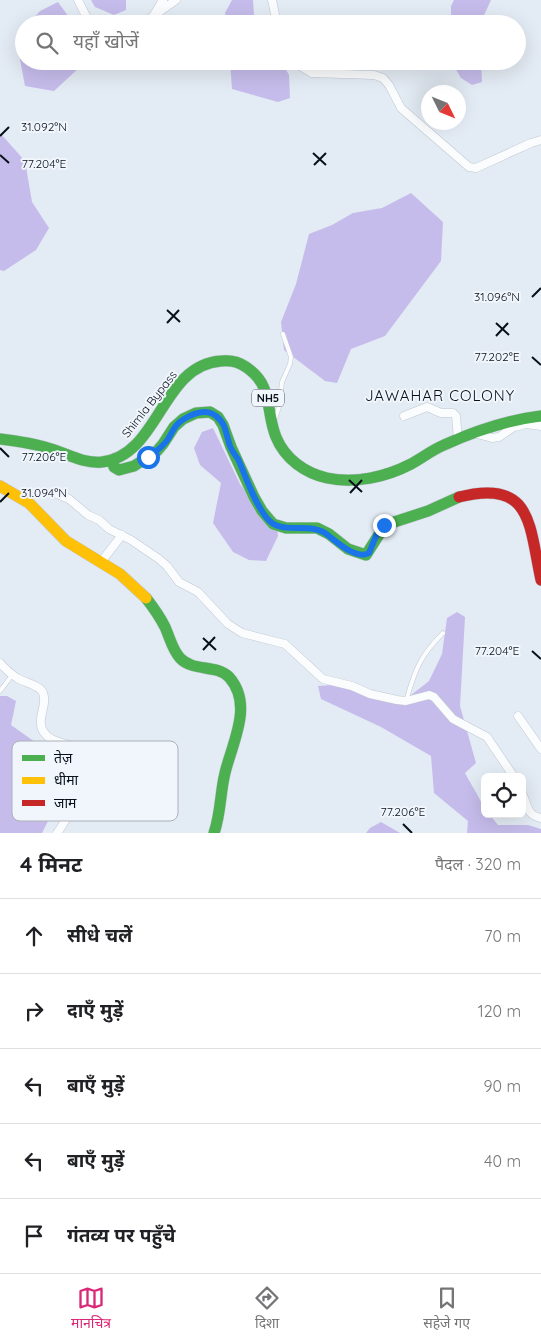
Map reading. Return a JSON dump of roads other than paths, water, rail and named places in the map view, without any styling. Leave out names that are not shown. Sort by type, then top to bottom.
[{"type":"main road","name":"Shimla Bypass","points":[[0,439],[56,450],[96,463],[112,460],[126,455],[140,442],[182,381],[203,365],[219,361],[236,362],[255,373],[263,382],[268,394],[271,421],[276,437],[285,454],[301,469],[318,476],[363,480],[383,476],[458,439],[511,421],[541,416]]},
{"type":"main road","points":[[112,460],[114,470],[125,470],[160,448],[178,423],[197,412],[206,411],[220,419],[254,498],[267,518],[274,524],[283,528],[314,528],[323,531],[346,549],[366,555],[371,550],[384,525],[428,511],[462,496],[502,494],[513,498],[525,512],[541,580]]},
{"type":"main road","points":[[0,486],[12,491],[30,504],[51,528],[73,547],[101,562],[130,582],[147,600],[163,624],[172,649],[184,662],[215,669],[226,674],[234,686],[240,705],[240,725],[226,773],[218,825],[214,833]]},
{"type":"street","points":[[78,0],[86,15]]},
{"type":"street","points":[[153,15],[163,0]]},
{"type":"street","points":[[154,15],[176,0]]},
{"type":"street","points":[[272,0],[275,15]]},
{"type":"street","points":[[307,70],[312,73],[374,75],[383,78],[389,85],[401,108],[468,168],[476,168],[530,143],[541,140]]},
{"type":"street","points":[[404,416],[427,407],[440,413],[453,413],[456,416],[458,439]]},
{"type":"street","points":[[475,433],[492,438],[514,427],[526,424],[541,426]]},
{"type":"street","points":[[57,494],[69,499],[109,529],[160,559],[179,582],[198,592],[228,624],[242,633],[285,644],[323,679],[352,686],[370,694],[406,701],[429,695],[434,697],[454,719],[487,737],[511,773]]},
{"type":"street","points":[[101,562],[122,535]]},
{"type":"street","points":[[0,663],[13,674],[42,691],[44,698],[41,724],[48,737],[54,741]]},
{"type":"street","points":[[518,716],[541,749]]},
{"type":"street","points":[[526,802],[532,816],[541,818]]},
{"type":"street","points":[[57,833],[65,821]]},
{"type":"lane","points":[[271,421],[278,413],[282,382],[292,357],[283,334]]},
{"type":"lane","points":[[406,701],[414,676],[424,655],[443,633]]},
{"type":"lane","points":[[0,691],[13,674]]},
{"type":"district","name":"JAWAHAR COLONY","points":[[440,395]]}]
